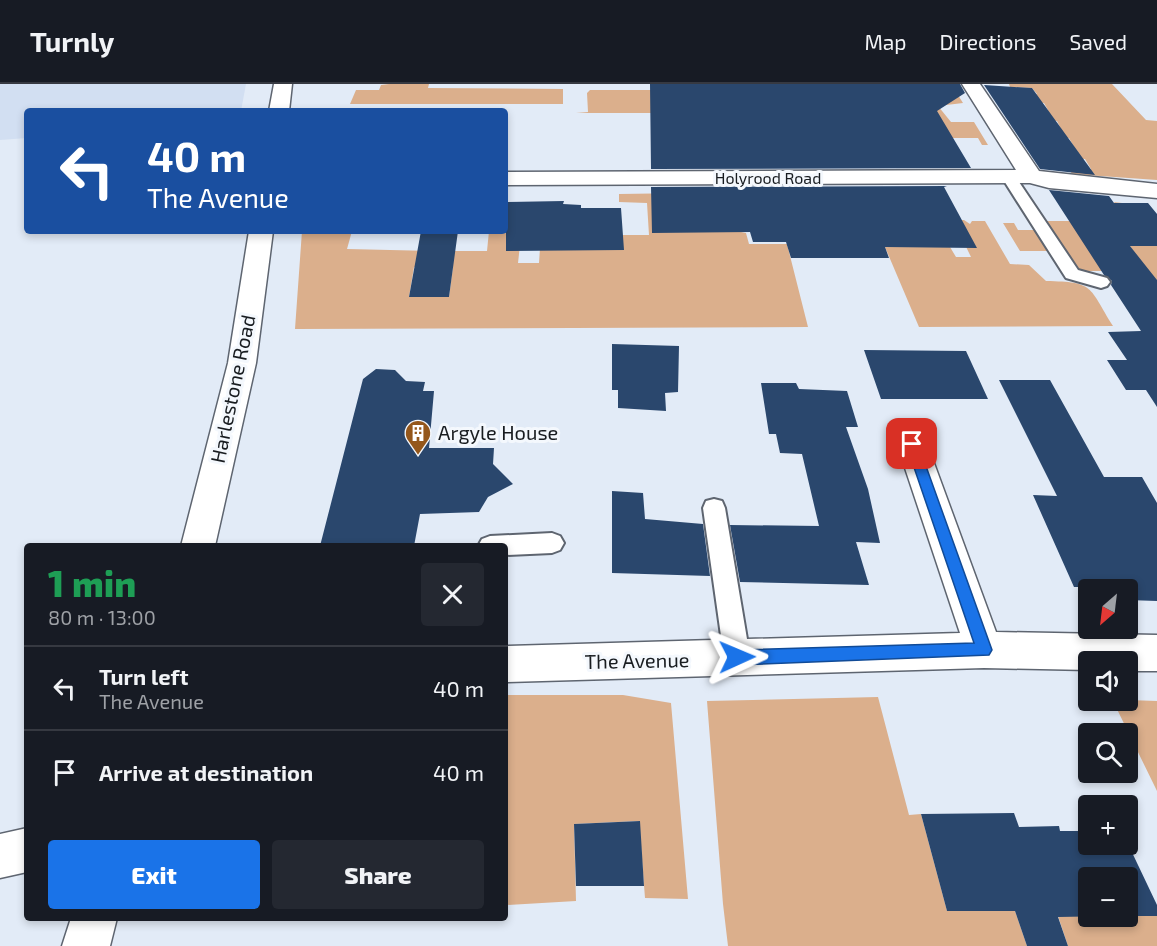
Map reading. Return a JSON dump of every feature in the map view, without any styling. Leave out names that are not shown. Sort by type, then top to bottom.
[{"type":"street","points":[[279,108],[283,84]]},
{"type":"street","points":[[971,84],[1031,176]]},
{"type":"street","name":"Holyrood Road","points":[[508,179],[1031,176],[1049,180],[1156,191]]},
{"type":"street","name":"Harlestone Road","points":[[199,543],[242,363],[261,234]]},
{"type":"street","points":[[912,444],[984,650]]},
{"type":"street","name":"The Avenue","points":[[508,664],[984,650],[1157,653]]},
{"type":"street","points":[[0,856],[24,851]]},
{"type":"street","points":[[86,946],[93,921]]},
{"type":"lane","points":[[1008,176],[1072,274],[1101,282]]},
{"type":"lane","points":[[714,508],[737,657]]},
{"type":"lane","points":[[508,545],[552,543]]},
{"type":"shaded area","points":[[0,84],[246,84],[242,108],[24,108],[24,138],[0,140]]},
{"type":"shaded area","points":[[429,84],[428,88],[563,89],[563,104],[350,104],[356,90],[379,90],[381,85]]},
{"type":"shaded area","points":[[777,84],[951,84],[963,103],[938,106],[951,122],[974,122],[988,145],[982,145],[978,138],[909,138],[714,113],[576,113],[588,112],[587,93],[590,90],[658,90]]},
{"type":"shaded area","points":[[1009,84],[1112,84],[1146,120],[1157,121],[1157,180],[1072,174],[1069,169],[1091,169],[1085,159],[1060,158],[1074,147],[1069,138],[1045,137],[1061,129],[1057,121],[1033,120],[1048,110],[1044,103],[1021,102],[1037,94],[1032,88],[1010,87]]},
{"type":"shaded area","points":[[686,193],[693,232],[741,232],[746,233],[749,244],[787,244],[808,327],[295,329],[302,234],[351,234],[347,249],[433,251],[436,266],[414,267],[409,297],[449,297],[453,267],[443,251],[487,251],[489,234],[508,234],[508,229],[522,227],[518,263],[539,263],[540,248],[623,235],[649,235],[647,203],[619,202],[619,194]]},
{"type":"shaded area","points":[[1114,202],[1122,203],[1157,242],[1157,291],[1123,271],[1078,271],[1045,221],[1085,221],[1134,252],[1123,236],[1131,246],[1148,246]]},
{"type":"shaded area","points":[[953,220],[964,220],[970,224],[972,221],[985,221],[1010,264],[1029,265],[1046,281],[1082,285],[1094,294],[1113,326],[919,327],[885,247],[950,247],[956,257],[971,257]]},
{"type":"shaded area","points":[[1003,223],[1014,223],[1018,230],[1036,230],[1050,251],[1020,251]]},
{"type":"shaded area","points":[[508,695],[623,695],[671,703],[688,899],[645,898],[639,821],[574,824],[576,901],[508,905]]},
{"type":"shaded area","points":[[878,697],[909,815],[921,814],[947,911],[1015,911],[1027,946],[728,946],[707,701]]},
{"type":"shaded area","points":[[1138,700],[1157,701],[1157,791],[1138,752],[1138,723],[1124,723],[1118,711],[1138,711]]},
{"type":"shaded area","points":[[1055,907],[1078,907],[1078,927],[1138,927],[1138,916],[1157,916],[1157,946],[1068,946]]},
{"type":"building","points":[[650,84],[960,84],[965,93],[937,111],[971,168],[651,169]]},
{"type":"building","points":[[984,85],[1032,88],[1095,175],[1040,169]]},
{"type":"building","points":[[947,186],[944,187],[977,248],[885,247],[889,258],[791,258],[786,242],[753,242],[750,232],[652,233],[651,187]]},
{"type":"building","points":[[1049,190],[1109,196],[1114,203],[1148,203],[1157,214],[1157,246],[1130,246],[1157,280],[1157,407],[1146,390],[1126,390],[1107,360],[1127,360],[1108,332],[1141,331],[1111,285],[1112,281],[1104,275]]},
{"type":"building","points":[[564,201],[563,204],[581,205],[581,208],[621,208],[624,250],[506,251],[508,202]]},
{"type":"building","points":[[420,234],[458,234],[449,297],[409,297]]},
{"type":"building","points":[[612,344],[679,346],[678,392],[665,393],[666,411],[618,408],[618,390],[612,390]]},
{"type":"building","points":[[864,350],[966,351],[988,399],[881,399]]},
{"type":"building","name":"Argyle House","points":[[376,369],[395,370],[406,381],[425,382],[423,391],[434,391],[429,448],[494,448],[493,464],[513,484],[488,497],[479,512],[420,514],[415,543],[321,543],[363,379]]},
{"type":"building","points":[[999,380],[1050,380],[1104,477],[1142,477],[1157,503],[1157,601],[1138,600],[1138,579],[1078,579],[1078,587],[1074,587],[1033,495],[1057,496]]},
{"type":"building","points":[[761,383],[796,383],[799,389],[847,391],[858,427],[846,427],[868,489],[880,543],[856,542],[869,585],[740,582],[730,525],[819,526],[802,454],[780,453],[776,434],[769,434]]},
{"type":"building","points":[[612,491],[643,493],[645,519],[703,524],[710,576],[612,573]]},
{"type":"building","points":[[1014,813],[1019,827],[1059,826],[1060,831],[1078,831],[1078,855],[1133,855],[1157,905],[1157,916],[1138,916],[1138,867],[1078,867],[1078,917],[1058,917],[1068,946],[1027,946],[1015,911],[947,911],[921,814]]},
{"type":"building","points":[[640,821],[644,886],[576,886],[574,824]]},
{"type":"place","name":"Argyle House","points":[[418,456]]},
{"type":"route","points":[[737,657],[984,650],[912,444]]}]
